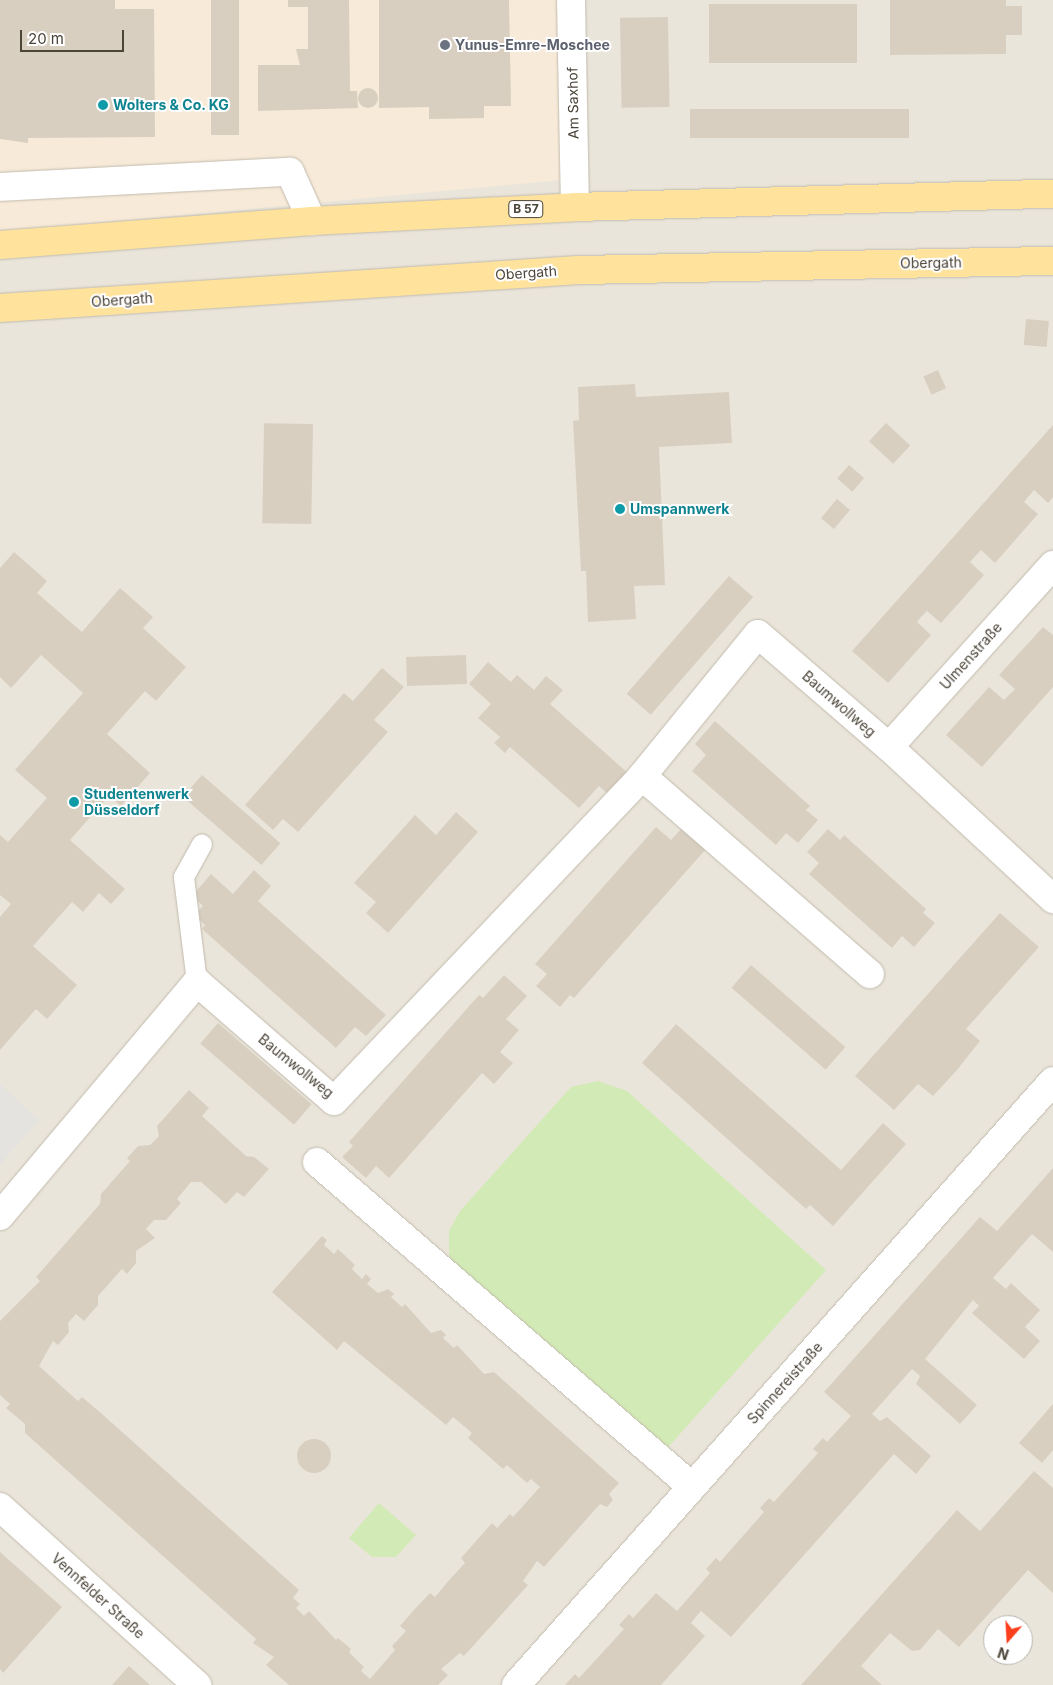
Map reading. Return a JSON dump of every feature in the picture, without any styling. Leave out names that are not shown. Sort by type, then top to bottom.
[{"type":"main road","name":"B 57","points":[[0,245],[312,221],[575,207],[1053,194]]},
{"type":"main road","name":"Obergath","points":[[0,308],[580,270],[1053,261]]},
{"type":"street","name":"Am Saxhof","points":[[571,0],[575,207]]},
{"type":"street","points":[[0,187],[290,172],[312,221]]},
{"type":"street","name":"Ulmenstraße","points":[[889,747],[1053,564]]},
{"type":"street","name":"Baumwollweg","points":[[197,982],[334,1100],[642,776],[758,634],[889,747],[1053,899]]},
{"type":"street","points":[[642,776],[870,974]]},
{"type":"street","points":[[0,1216],[197,982]]},
{"type":"street","name":"Spinnereistraße","points":[[516,1685],[1053,1081]]},
{"type":"street","points":[[318,1162],[692,1487]]},
{"type":"street","name":"Vennfelder Straße","points":[[0,1507],[197,1685]]},
{"type":"lane","points":[[197,982],[184,877],[202,845]]},
{"type":"shaded area","points":[[0,0],[583,0],[584,178],[0,232]]},
{"type":"shaded area","points":[[583,0],[1053,0],[1053,1685],[0,1685],[0,232]]},
{"type":"shaded area","points":[[0,1084],[39,1120],[0,1165]]},
{"type":"green space","points":[[598,1081],[627,1091],[826,1270],[663,1453],[461,1273],[449,1255],[449,1231],[460,1211],[571,1087]]},
{"type":"green space","points":[[379,1503],[416,1535],[396,1557],[372,1557],[349,1538]]},
{"type":"building","name":"Wolters & Co. KG","points":[[0,0],[115,0],[115,9],[154,9],[155,137],[28,138],[28,143],[0,139]]},
{"type":"building","points":[[211,0],[239,0],[239,135],[211,135]]},
{"type":"building","points":[[288,0],[349,0],[350,91],[357,91],[358,108],[258,111],[258,65],[300,65],[296,49],[308,49],[308,7],[288,7]]},
{"type":"building","name":"Yunus-Emre-Moschee","points":[[379,0],[509,0],[511,106],[484,106],[484,118],[429,119],[429,107],[379,108]]},
{"type":"building","points":[[890,0],[1006,0],[1006,6],[1022,6],[1022,35],[1006,35],[1006,54],[890,55]]},
{"type":"building","points":[[709,4],[857,4],[857,63],[709,63]]},
{"type":"building","points":[[668,17],[670,107],[622,108],[620,18]]},
{"type":"building","points":[[368,88],[375,91],[378,98],[375,105],[368,108],[361,105],[358,98],[361,91]]},
{"type":"building","points":[[690,109],[909,109],[909,138],[690,138]]},
{"type":"building","points":[[1026,319],[1049,321],[1047,347],[1024,345]]},
{"type":"building","points":[[938,370],[946,388],[932,395],[923,377]]},
{"type":"building","name":"Umspannwerk","points":[[635,384],[636,397],[729,392],[732,443],[659,447],[665,585],[634,586],[636,619],[588,622],[586,571],[581,571],[573,421],[579,420],[578,387]]},
{"type":"building","points":[[264,423],[313,424],[311,524],[262,523]]},
{"type":"building","points":[[886,423],[910,446],[893,464],[869,441]]},
{"type":"building","points":[[1053,425],[1053,497],[1048,503],[1034,490],[1024,502],[1038,514],[995,563],[981,550],[970,562],[984,575],[941,623],[927,611],[921,617],[917,622],[931,635],[888,683],[852,651]]},
{"type":"building","points":[[849,465],[864,478],[852,492],[837,479]]},
{"type":"building","points":[[837,499],[850,510],[834,529],[821,518]]},
{"type":"building","name":"Studentenwerk Düsseldorf","points":[[14,552],[47,581],[37,593],[82,632],[120,588],[153,617],[143,628],[186,667],[156,701],[145,691],[107,734],[150,773],[121,806],[109,796],[70,840],[125,889],[111,904],[99,893],[83,912],[72,902],[33,946],[77,985],[47,1019],[36,1009],[0,1050],[0,917],[11,904],[0,895],[0,835],[8,842],[47,798],[15,770],[83,693],[41,655],[11,688],[0,677],[0,568]]},
{"type":"building","points":[[729,576],[753,597],[651,715],[627,694]]},
{"type":"building","points":[[1043,627],[1053,635],[1053,687],[982,767],[946,735],[989,687],[1004,700],[1015,689],[999,675]]},
{"type":"building","points":[[466,655],[467,684],[407,686],[406,657]]},
{"type":"building","points":[[488,662],[511,682],[517,675],[534,690],[546,676],[563,690],[550,704],[629,774],[609,795],[599,786],[579,808],[510,747],[505,753],[494,743],[500,737],[478,718],[491,704],[469,684]]},
{"type":"building","points":[[382,668],[404,687],[374,720],[388,732],[298,832],[283,819],[273,830],[245,805],[344,693],[353,701]]},
{"type":"building","points":[[715,721],[810,806],[806,810],[818,820],[798,843],[786,833],[776,845],[692,771],[706,755],[695,744]]},
{"type":"building","points":[[202,775],[280,843],[261,865],[183,797]]},
{"type":"building","points":[[456,812],[478,832],[388,933],[366,913],[376,902],[354,883],[415,815],[436,835]]},
{"type":"building","points":[[656,827],[671,840],[682,828],[706,849],[574,998],[570,995],[560,1007],[536,986],[547,974],[535,964]]},
{"type":"building","points":[[828,829],[840,840],[844,835],[926,909],[923,913],[935,923],[914,947],[902,936],[892,948],[809,874],[819,863],[807,852]]},
{"type":"building","points":[[254,870],[271,886],[258,901],[386,1015],[366,1036],[355,1027],[336,1048],[202,929],[205,925],[194,915],[203,906],[192,896],[211,874],[233,894]]},
{"type":"building","points":[[1000,913],[1039,947],[966,1029],[980,1041],[957,1070],[933,1096],[918,1084],[894,1110],[855,1076]]},
{"type":"building","points":[[751,965],[845,1047],[826,1070],[731,988]]},
{"type":"building","points":[[504,975],[527,996],[506,1019],[519,1030],[500,1052],[513,1063],[494,1084],[482,1073],[389,1178],[376,1166],[366,1178],[342,1157],[353,1146],[349,1142],[479,995],[483,998]]},
{"type":"building","points":[[218,1023],[312,1104],[294,1125],[200,1043]]},
{"type":"building","points":[[676,1024],[841,1170],[883,1123],[906,1144],[833,1226],[810,1205],[806,1209],[642,1063]]},
{"type":"building","points":[[189,1090],[209,1108],[202,1116],[246,1156],[254,1157],[269,1169],[244,1197],[237,1192],[226,1204],[201,1182],[191,1182],[177,1199],[181,1203],[166,1220],[154,1220],[146,1229],[155,1238],[136,1251],[136,1263],[127,1274],[122,1269],[98,1296],[98,1305],[84,1321],[76,1314],[68,1323],[69,1332],[58,1345],[53,1341],[39,1366],[78,1401],[82,1397],[102,1414],[299,1590],[293,1598],[300,1604],[296,1608],[304,1616],[309,1611],[336,1640],[338,1638],[351,1649],[349,1652],[364,1667],[361,1671],[370,1679],[395,1650],[392,1646],[406,1631],[400,1626],[413,1611],[430,1593],[435,1597],[465,1563],[461,1558],[492,1523],[497,1528],[510,1514],[513,1517],[540,1487],[531,1479],[527,1483],[507,1465],[503,1469],[468,1438],[472,1433],[453,1417],[446,1425],[344,1341],[337,1350],[272,1292],[322,1236],[327,1240],[324,1245],[334,1254],[338,1249],[355,1265],[352,1269],[362,1279],[366,1274],[371,1279],[367,1284],[378,1293],[388,1289],[394,1294],[391,1297],[402,1307],[405,1304],[431,1333],[441,1330],[446,1335],[443,1338],[454,1348],[457,1345],[484,1374],[494,1372],[619,1483],[609,1494],[613,1500],[607,1507],[600,1504],[544,1567],[537,1561],[523,1581],[528,1585],[464,1656],[460,1653],[441,1669],[448,1675],[438,1685],[289,1685],[266,1665],[274,1657],[253,1643],[256,1639],[25,1433],[25,1424],[6,1408],[10,1404],[0,1395],[0,1321],[40,1281],[36,1277],[100,1204],[101,1194],[130,1161],[127,1158],[138,1146],[150,1145],[159,1136],[157,1126]]},
{"type":"building","points":[[1053,1168],[1053,1252],[1032,1234],[993,1278],[1006,1289],[1011,1283],[1040,1310],[1025,1327],[1040,1341],[1024,1359],[972,1313],[979,1306],[973,1300],[925,1359],[977,1405],[960,1424],[916,1384],[920,1376],[912,1369],[872,1414],[880,1421],[887,1417],[931,1456],[916,1474],[894,1454],[731,1637],[701,1611],[691,1623],[705,1636],[661,1685],[565,1685],[575,1674],[579,1678],[624,1629],[619,1625],[629,1614],[633,1618],[656,1593],[677,1611],[710,1573],[706,1569],[716,1558],[720,1562],[764,1512],[760,1508],[769,1498],[774,1502],[818,1453],[813,1449],[823,1438],[827,1442],[851,1416],[824,1392],[980,1217],[997,1231]]},
{"type":"building","points":[[1053,1404],[1053,1450],[1042,1463],[1019,1443]]},
{"type":"building","points":[[314,1439],[326,1444],[331,1456],[326,1468],[314,1473],[302,1468],[297,1456],[302,1444]]},
{"type":"building","points":[[1034,1471],[1053,1488],[1053,1593],[1028,1570],[988,1615],[983,1615],[983,1620],[959,1647],[938,1629],[920,1650],[912,1651],[890,1633],[861,1666],[882,1685],[801,1685],[957,1510],[980,1531]]},
{"type":"building","points":[[0,1552],[62,1607],[3,1673],[0,1669]]},
{"type":"building","points":[[129,1666],[150,1685],[112,1685]]},
{"type":"place","name":"Yunus-Emre-Moschee","points":[[445,45]]},
{"type":"place","name":"Wolters & Co. KG","points":[[103,105]]},
{"type":"place","name":"Umspannwerk","points":[[620,509]]},
{"type":"place","name":"Studentenwerk Düsseldorf","points":[[74,802]]}]
